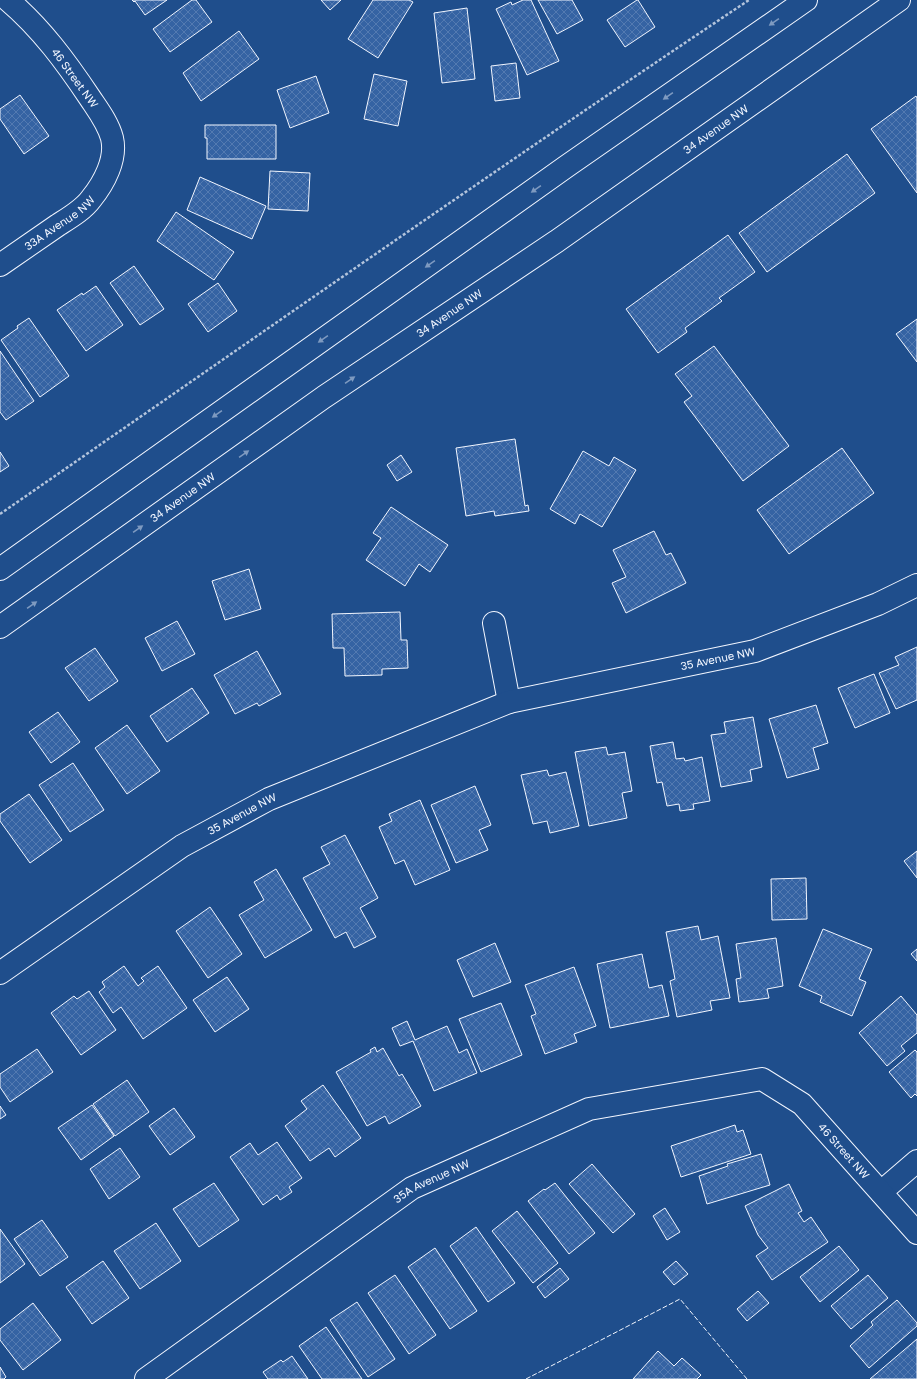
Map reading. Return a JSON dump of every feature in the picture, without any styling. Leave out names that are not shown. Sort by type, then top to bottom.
[{"type":"street","name":"46 Street NW","points":[[8,0],[41,32],[63,60],[106,122],[112,138],[112,154],[108,171]]},
{"type":"street","points":[[0,569],[567,166],[806,0]]},
{"type":"street","name":"34 Avenue NW","points":[[0,627],[324,397],[557,241],[899,0]]},
{"type":"street","name":"33A Avenue NW","points":[[0,265],[90,201],[102,185],[108,171]]},
{"type":"street","name":"35 Avenue NW","points":[[0,973],[182,846],[269,799],[509,702],[755,650],[878,604],[917,585]]},
{"type":"street","points":[[494,623],[509,702]]},
{"type":"street","name":"46 Street NW","points":[[762,1079],[802,1104],[917,1233]]},
{"type":"street","name":"35A Avenue NW","points":[[146,1379],[412,1188],[589,1109],[762,1079]]},
{"type":"street","points":[[881,1192],[917,1161]]},
{"type":"path","points":[[0,514],[434,213],[749,0]]},
{"type":"building","points":[[132,0],[167,0],[145,15],[135,1],[134,2]]},
{"type":"building","points":[[192,0],[196,0],[212,22],[170,52],[153,29]]},
{"type":"building","points":[[321,0],[341,0],[330,10]]},
{"type":"building","points":[[373,0],[409,0],[413,2],[378,58],[348,39]]},
{"type":"building","points":[[523,0],[531,0],[559,61],[527,75],[496,9],[511,2],[512,5]]},
{"type":"building","points":[[538,0],[572,0],[583,20],[557,34]]},
{"type":"building","points":[[637,0],[655,27],[625,47],[607,20]]},
{"type":"building","points":[[467,8],[475,79],[442,83],[434,13]]},
{"type":"building","points":[[239,31],[259,59],[201,101],[183,73]]},
{"type":"building","points":[[516,63],[520,98],[495,101],[491,66]]},
{"type":"building","points":[[374,74],[407,81],[398,126],[364,119]]},
{"type":"building","points":[[316,76],[329,113],[290,128],[277,90]]},
{"type":"building","points":[[20,95],[49,136],[24,154],[0,119],[0,109]]},
{"type":"building","points":[[916,96],[917,98],[917,193],[871,129]]},
{"type":"building","points":[[205,125],[276,125],[276,159],[207,159],[207,138],[205,138]]},
{"type":"building","points":[[847,154],[875,193],[767,272],[739,233]]},
{"type":"building","points":[[270,171],[310,173],[308,211],[268,209]]},
{"type":"building","points":[[200,177],[266,206],[252,239],[187,210]]},
{"type":"building","points":[[176,212],[234,252],[214,280],[157,241]]},
{"type":"building","points":[[728,235],[755,272],[719,298],[722,301],[685,328],[687,332],[658,353],[626,309]]},
{"type":"building","points":[[134,266],[164,309],[140,325],[110,283]]},
{"type":"building","points":[[218,283],[237,311],[208,332],[188,304]]},
{"type":"building","points":[[96,286],[123,325],[86,351],[57,310],[82,293],[83,295]]},
{"type":"building","points":[[29,318],[69,376],[40,397],[1,340]]},
{"type":"building","points":[[917,319],[917,362],[896,334]]},
{"type":"building","points":[[714,346],[789,446],[743,481],[684,402],[692,396],[675,374]]},
{"type":"building","points":[[0,351],[34,401],[6,420],[0,412]]},
{"type":"building","points":[[515,439],[525,506],[528,505],[529,511],[495,516],[494,511],[466,516],[456,448]]},
{"type":"building","points":[[842,448],[874,493],[789,554],[757,510]]},
{"type":"building","points":[[583,451],[609,466],[614,457],[636,470],[602,527],[580,514],[575,524],[550,509]]},
{"type":"building","points":[[0,452],[9,466],[0,472]]},
{"type":"building","points":[[401,455],[412,472],[397,481],[387,465]]},
{"type":"building","points":[[391,507],[448,545],[430,572],[419,564],[405,586],[366,560],[381,538],[373,533]]},
{"type":"building","points":[[654,531],[666,555],[671,553],[686,583],[626,613],[612,583],[626,577],[613,550]]},
{"type":"building","points":[[249,569],[261,609],[225,620],[212,581]]},
{"type":"building","points":[[400,612],[401,640],[407,640],[408,668],[382,669],[382,675],[345,676],[344,648],[333,648],[332,614]]},
{"type":"building","points":[[177,621],[195,654],[162,671],[145,638]]},
{"type":"building","points":[[917,647],[917,700],[896,709],[879,673],[899,665],[895,657]]},
{"type":"building","points":[[95,648],[118,681],[89,701],[65,668]]},
{"type":"building","points":[[257,651],[281,694],[259,706],[257,703],[235,714],[214,675]]},
{"type":"building","points":[[874,674],[890,713],[855,728],[838,688]]},
{"type":"building","points":[[192,688],[209,713],[167,742],[150,716]]},
{"type":"building","points":[[816,705],[828,743],[813,748],[819,769],[787,778],[769,719]]},
{"type":"building","points":[[58,712],[80,742],[51,763],[29,732]]},
{"type":"building","points":[[753,717],[762,767],[750,770],[752,781],[721,787],[711,735],[726,733],[724,722]]},
{"type":"building","points":[[127,725],[160,771],[127,794],[95,748]]},
{"type":"building","points":[[673,742],[676,759],[684,758],[685,761],[702,757],[710,801],[693,804],[694,809],[680,811],[679,804],[667,806],[662,782],[657,783],[650,746]]},
{"type":"building","points":[[606,747],[608,755],[625,752],[632,791],[622,793],[627,818],[589,826],[575,752]]},
{"type":"building","points":[[73,763],[104,810],[70,832],[39,785]]},
{"type":"building","points":[[547,770],[549,776],[566,772],[579,826],[550,833],[547,821],[533,824],[521,775]]},
{"type":"building","points":[[475,786],[491,825],[479,830],[488,850],[456,863],[431,805]]},
{"type":"building","points":[[29,794],[62,840],[30,863],[0,821],[0,814]]},
{"type":"building","points":[[420,800],[450,870],[415,885],[404,860],[395,864],[379,827],[392,821],[389,814]]},
{"type":"building","points":[[345,835],[378,898],[360,908],[376,937],[354,948],[346,932],[335,938],[303,878],[330,864],[321,847]]},
{"type":"building","points":[[917,851],[917,878],[904,861]]},
{"type":"building","points":[[276,869],[312,930],[265,958],[239,915],[264,900],[254,882]]},
{"type":"building","points":[[806,878],[807,919],[772,920],[771,879]]},
{"type":"building","points":[[210,907],[242,954],[208,978],[176,931]]},
{"type":"building","points":[[698,926],[701,940],[718,936],[730,998],[710,1001],[712,1010],[677,1017],[670,981],[675,979],[666,932]]},
{"type":"building","points":[[823,929],[872,949],[859,979],[866,982],[852,1016],[820,1002],[822,996],[799,986]]},
{"type":"building","points":[[776,938],[783,986],[767,989],[769,998],[739,1002],[736,979],[741,978],[736,944]]},
{"type":"building","points":[[495,943],[511,982],[473,997],[457,960]]},
{"type":"building","points":[[917,949],[917,961],[911,954]]},
{"type":"building","points":[[642,954],[649,988],[662,985],[669,1016],[610,1028],[597,964]]},
{"type":"building","points":[[124,966],[138,986],[144,981],[141,978],[158,966],[187,1008],[143,1039],[121,1007],[113,1013],[99,992],[105,987],[102,982]]},
{"type":"building","points":[[574,967],[596,1026],[574,1034],[577,1042],[545,1054],[531,1016],[536,1014],[525,985]]},
{"type":"building","points":[[227,977],[249,1009],[215,1032],[193,1000]]},
{"type":"building","points":[[89,991],[116,1030],[81,1055],[51,1013],[74,996],[77,999]]},
{"type":"building","points":[[901,996],[917,1015],[917,1033],[901,1046],[905,1051],[887,1066],[859,1033]]},
{"type":"building","points":[[501,1003],[522,1055],[481,1072],[459,1019]]},
{"type":"building","points":[[407,1021],[415,1040],[447,1026],[459,1053],[467,1049],[477,1073],[434,1091],[413,1041],[400,1046],[392,1028]]},
{"type":"building","points":[[375,1047],[377,1052],[383,1048],[399,1076],[402,1074],[421,1106],[389,1124],[385,1116],[367,1126],[336,1072],[371,1052],[370,1050]]},
{"type":"building","points":[[37,1049],[53,1072],[10,1102],[0,1087],[0,1074]]},
{"type":"building","points":[[915,1050],[917,1052],[917,1096],[915,1094],[911,1098],[889,1072]]},
{"type":"building","points":[[127,1080],[149,1112],[115,1136],[93,1104]]},
{"type":"building","points":[[323,1085],[361,1138],[335,1157],[329,1148],[310,1161],[285,1126],[307,1109],[301,1101]]},
{"type":"building","points":[[92,1105],[114,1136],[81,1160],[58,1128]]},
{"type":"building","points":[[0,1106],[6,1115],[0,1119]]},
{"type":"building","points":[[174,1108],[195,1137],[170,1155],[149,1126]]},
{"type":"building","points":[[735,1125],[737,1132],[743,1130],[751,1154],[681,1177],[671,1146]]},
{"type":"building","points":[[277,1142],[302,1178],[289,1187],[292,1192],[280,1200],[277,1195],[263,1205],[230,1157],[250,1143],[258,1155]]},
{"type":"building","points":[[120,1148],[140,1177],[109,1199],[90,1169]]},
{"type":"building","points":[[761,1154],[770,1185],[707,1204],[699,1176],[728,1166],[727,1164]]},
{"type":"building","points":[[592,1164],[635,1214],[613,1233],[569,1184]]},
{"type":"building","points":[[214,1183],[239,1220],[199,1247],[173,1209]]},
{"type":"building","points":[[555,1183],[595,1233],[569,1254],[528,1201]]},
{"type":"building","points":[[789,1184],[802,1211],[798,1213],[804,1222],[811,1217],[828,1242],[772,1280],[756,1256],[768,1248],[758,1235],[745,1206]]},
{"type":"building","points":[[665,1208],[680,1232],[667,1240],[653,1216]]},
{"type":"building","points":[[517,1211],[558,1263],[533,1283],[492,1231]]},
{"type":"building","points":[[42,1220],[68,1257],[40,1276],[14,1239]]},
{"type":"building","points":[[156,1223],[181,1261],[140,1289],[114,1251]]},
{"type":"building","points":[[476,1227],[515,1283],[488,1302],[450,1246]]},
{"type":"building","points":[[0,1229],[25,1264],[0,1283]]},
{"type":"building","points":[[839,1246],[859,1270],[820,1302],[800,1277]]},
{"type":"building","points":[[435,1248],[477,1311],[450,1329],[408,1267]]},
{"type":"building","points":[[103,1261],[129,1298],[92,1324],[66,1287]]},
{"type":"building","points":[[676,1261],[688,1274],[674,1285],[663,1272]]},
{"type":"building","points":[[560,1268],[569,1279],[545,1298],[537,1287]]},
{"type":"building","points":[[395,1275],[436,1335],[409,1354],[368,1293]]},
{"type":"building","points":[[868,1275],[888,1298],[851,1329],[831,1306]]},
{"type":"building","points":[[758,1291],[769,1303],[747,1321],[737,1309]]},
{"type":"building","points":[[897,1300],[917,1323],[917,1326],[869,1368],[850,1346],[873,1325],[871,1322]]},
{"type":"building","points":[[357,1302],[395,1359],[368,1377],[330,1320]]},
{"type":"building","points":[[33,1303],[61,1340],[23,1370],[0,1340],[0,1329]]},
{"type":"building","points":[[326,1327],[362,1379],[322,1379],[299,1346]]},
{"type":"building","points":[[917,1339],[917,1379],[870,1379]]},
{"type":"building","points":[[658,1351],[674,1366],[682,1358],[701,1375],[697,1379],[633,1379]]},
{"type":"building","points":[[292,1356],[308,1379],[268,1379],[263,1372],[281,1360],[283,1362]]},
{"type":"building","points":[[0,1367],[6,1377],[4,1379],[0,1379]]},
{"type":"fence","points":[[526,1379],[680,1299],[747,1379]]}]
